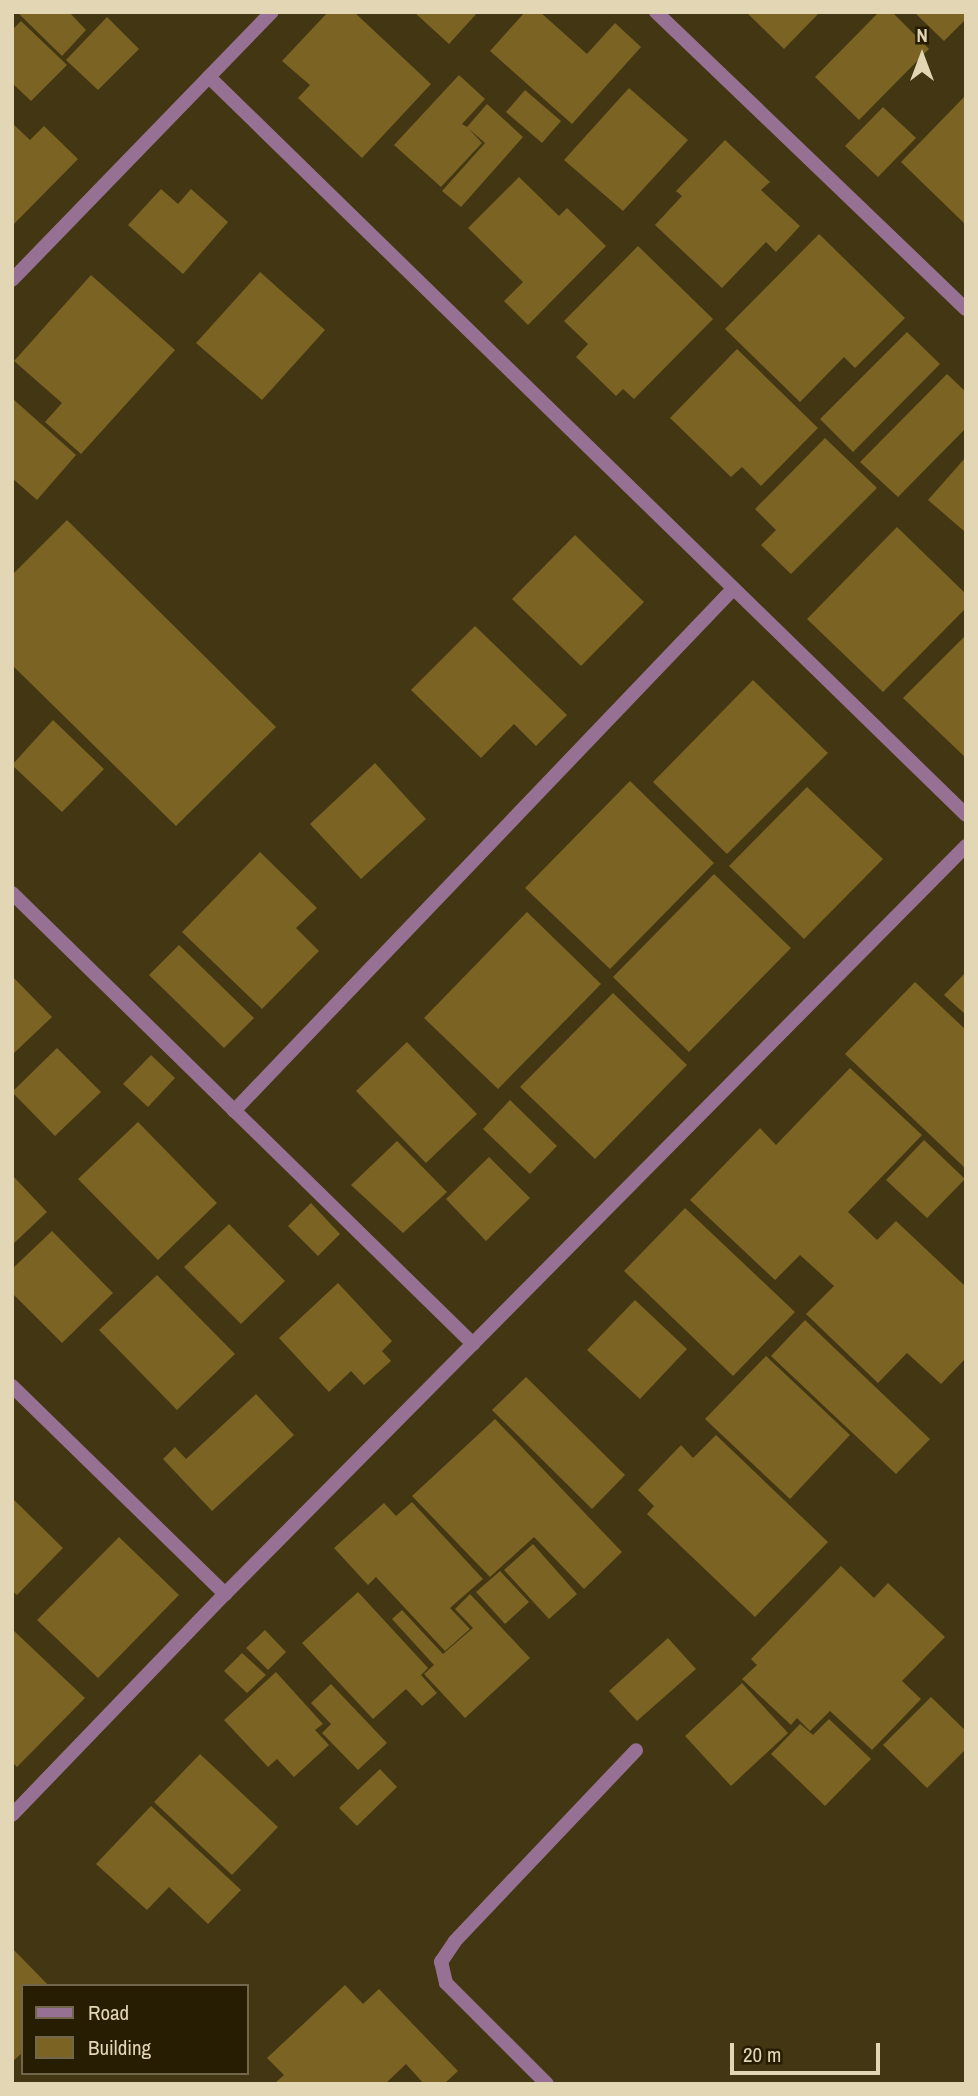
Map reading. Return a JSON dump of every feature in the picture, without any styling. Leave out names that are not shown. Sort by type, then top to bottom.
[{"type":"street","points":[[12,280],[272,12]]},
{"type":"street","points":[[656,12],[966,309]]},
{"type":"street","points":[[209,77],[966,815]]},
{"type":"street","points":[[234,1111],[733,589]]},
{"type":"street","points":[[12,1815],[225,1594],[966,846]]},
{"type":"street","points":[[12,893],[473,1344]]},
{"type":"street","points":[[12,1385],[225,1594]]},
{"type":"street","points":[[547,2084],[446,1983],[441,1962],[455,1941],[636,1749]]},
{"type":"building","points":[[17,12],[69,12],[86,30],[62,56]]},
{"type":"building","points":[[328,12],[354,12],[431,84],[362,158],[298,98],[310,85],[282,61]]},
{"type":"building","points":[[414,12],[478,12],[449,44]]},
{"type":"building","points":[[525,12],[540,12],[587,54],[615,23],[641,47],[572,124],[490,51]]},
{"type":"building","points":[[746,12],[820,12],[784,49]]},
{"type":"building","points":[[879,12],[892,12],[929,49],[859,120],[815,77]]},
{"type":"building","points":[[914,12],[966,12],[966,19],[944,41]]},
{"type":"building","points":[[107,17],[139,49],[98,90],[66,60]]},
{"type":"building","points":[[21,21],[67,65],[31,101],[12,83],[12,30]]},
{"type":"building","points":[[459,75],[485,99],[462,124],[467,127],[487,104],[523,137],[461,207],[442,191],[485,143],[469,129],[482,143],[441,187],[394,145]]},
{"type":"building","points":[[629,88],[688,140],[623,211],[564,160]]},
{"type":"building","points":[[525,90],[561,121],[542,143],[506,112]]},
{"type":"building","points":[[966,95],[966,225],[901,162]]},
{"type":"building","points":[[883,107],[916,138],[878,177],[845,146]]},
{"type":"building","points":[[12,123],[30,140],[44,126],[78,159],[12,226]]},
{"type":"building","points":[[725,140],[770,182],[761,190],[800,226],[776,252],[766,242],[722,288],[655,225],[682,196],[676,191]]},
{"type":"building","points":[[519,177],[559,216],[567,208],[606,246],[528,325],[504,301],[523,282],[468,228]]},
{"type":"building","points":[[161,189],[178,204],[191,189],[228,222],[183,274],[128,225]]},
{"type":"building","points":[[819,234],[905,318],[855,368],[844,357],[800,402],[725,329]]},
{"type":"building","points":[[638,246],[713,319],[634,399],[623,389],[616,396],[576,357],[588,344],[564,321]]},
{"type":"building","points":[[260,272],[325,330],[262,400],[196,343]]},
{"type":"building","points":[[91,275],[175,350],[81,454],[45,422],[62,403],[14,361]]},
{"type":"building","points":[[907,332],[940,364],[853,452],[820,419]]},
{"type":"building","points":[[737,349],[818,428],[761,486],[742,467],[731,477],[670,418]]},
{"type":"building","points":[[947,374],[966,392],[966,428],[898,497],[860,462]]},
{"type":"building","points":[[13,399],[76,455],[37,500],[12,478]]},
{"type":"building","points":[[825,438],[877,488],[791,574],[761,545],[776,530],[755,509]]},
{"type":"building","points":[[966,457],[966,529],[964,531],[928,500]]},
{"type":"building","points":[[67,520],[276,727],[176,826],[12,665],[12,575]]},
{"type":"building","points":[[897,527],[966,594],[966,608],[883,692],[807,619]]},
{"type":"building","points":[[575,535],[644,602],[581,666],[512,599]]},
{"type":"building","points":[[475,626],[567,715],[536,746],[514,724],[481,758],[411,690]]},
{"type":"building","points":[[966,635],[966,758],[903,698]]},
{"type":"building","points":[[753,680],[828,753],[727,854],[653,782]]},
{"type":"building","points":[[53,720],[104,769],[62,812],[12,765]]},
{"type":"building","points":[[375,763],[426,819],[361,879],[310,824]]},
{"type":"building","points":[[630,781],[714,863],[610,969],[525,888]]},
{"type":"building","points":[[807,787],[883,859],[804,939],[729,866]]},
{"type":"building","points":[[260,852],[317,908],[296,928],[319,951],[262,1009],[182,932]]},
{"type":"building","points":[[714,874],[791,948],[689,1052],[613,977]]},
{"type":"building","points":[[527,912],[601,984],[498,1089],[424,1018]]},
{"type":"building","points":[[179,945],[254,1018],[224,1048],[149,975]]},
{"type":"building","points":[[966,972],[966,1015],[944,995]]},
{"type":"building","points":[[12,976],[52,1017],[12,1055]]},
{"type":"building","points":[[915,982],[966,1030],[966,1169],[845,1054]]},
{"type":"building","points":[[613,993],[687,1065],[595,1159],[520,1087]]},
{"type":"building","points":[[407,1042],[477,1114],[426,1163],[356,1091]]},
{"type":"building","points":[[57,1048],[101,1092],[55,1136],[12,1092]]},
{"type":"building","points":[[151,1055],[175,1078],[148,1107],[123,1084]]},
{"type":"building","points":[[850,1068],[922,1135],[848,1212],[877,1240],[896,1221],[966,1287],[966,1358],[941,1384],[907,1353],[878,1383],[806,1314],[834,1286],[800,1255],[775,1280],[690,1200],[760,1128],[776,1145]]},
{"type":"building","points":[[510,1100],[557,1146],[530,1174],[483,1129]]},
{"type":"building","points":[[138,1122],[217,1203],[158,1260],[78,1179]]},
{"type":"building","points":[[924,1140],[965,1179],[927,1218],[886,1180]]},
{"type":"building","points":[[397,1141],[447,1192],[403,1233],[351,1185]]},
{"type":"building","points":[[489,1157],[530,1198],[486,1241],[446,1199]]},
{"type":"building","points":[[12,1175],[47,1212],[12,1245]]},
{"type":"building","points":[[311,1203],[340,1234],[318,1256],[288,1226]]},
{"type":"building","points":[[685,1208],[795,1312],[733,1376],[624,1271]]},
{"type":"building","points":[[229,1224],[285,1281],[241,1324],[184,1267]]},
{"type":"building","points":[[52,1231],[113,1293],[62,1343],[12,1293],[12,1269]]},
{"type":"building","points":[[157,1275],[235,1354],[177,1410],[99,1330]]},
{"type":"building","points":[[338,1283],[392,1341],[382,1351],[391,1361],[364,1385],[351,1371],[329,1392],[279,1338]]},
{"type":"building","points":[[635,1300],[687,1349],[640,1399],[587,1350]]},
{"type":"building","points":[[805,1320],[930,1439],[896,1474],[771,1356]]},
{"type":"building","points":[[766,1356],[850,1435],[790,1499],[705,1419]]},
{"type":"building","points":[[526,1377],[625,1475],[592,1509],[492,1410]]},
{"type":"building","points":[[256,1394],[294,1435],[212,1511],[163,1459],[175,1447],[186,1459]]},
{"type":"building","points":[[495,1419],[622,1552],[584,1589],[534,1537],[490,1577],[412,1496]]},
{"type":"building","points":[[716,1435],[828,1542],[755,1617],[647,1514],[654,1506],[638,1490],[681,1445],[693,1458]]},
{"type":"building","points":[[12,1498],[63,1548],[17,1595],[12,1591]]},
{"type":"building","points":[[412,1502],[483,1579],[450,1608],[470,1629],[445,1651],[376,1577],[368,1585],[334,1548],[384,1503],[396,1516]]},
{"type":"building","points":[[119,1537],[179,1595],[98,1678],[37,1620]]},
{"type":"building","points":[[533,1544],[577,1594],[549,1619],[504,1570]]},
{"type":"building","points":[[841,1566],[874,1598],[888,1583],[945,1637],[902,1681],[921,1699],[872,1750],[830,1711],[810,1731],[797,1718],[791,1725],[742,1679],[757,1665],[751,1659]]},
{"type":"building","points":[[500,1571],[529,1602],[505,1624],[476,1592]]},
{"type":"building","points":[[358,1592],[428,1668],[421,1675],[437,1693],[422,1706],[406,1689],[373,1719],[302,1643]]},
{"type":"building","points":[[470,1594],[530,1658],[465,1718],[424,1674],[434,1665],[392,1619],[402,1610],[443,1654],[473,1628],[455,1609]]},
{"type":"building","points":[[12,1629],[85,1698],[17,1767],[12,1762]]},
{"type":"building","points":[[265,1630],[286,1652],[268,1670],[246,1648]]},
{"type":"building","points":[[668,1638],[696,1669],[637,1721],[609,1691]]},
{"type":"building","points":[[242,1653],[266,1675],[247,1693],[224,1671]]},
{"type":"building","points":[[276,1672],[323,1724],[315,1730],[329,1745],[294,1777],[277,1759],[268,1767],[224,1720]]},
{"type":"building","points":[[742,1683],[788,1733],[731,1786],[685,1736]]},
{"type":"building","points":[[331,1684],[387,1743],[358,1770],[322,1733],[331,1724],[311,1703]]},
{"type":"building","points":[[931,1697],[966,1731],[966,1749],[927,1788],[883,1745]]},
{"type":"building","points":[[829,1719],[871,1759],[825,1806],[771,1754],[800,1724],[813,1735]]},
{"type":"building","points":[[200,1754],[278,1827],[232,1875],[154,1802]]},
{"type":"building","points":[[380,1769],[397,1787],[357,1826],[339,1808]]},
{"type":"building","points":[[151,1806],[241,1890],[208,1924],[169,1887],[147,1910],[96,1864]]},
{"type":"building","points":[[12,1948],[47,1984],[21,1984],[21,2054],[12,2062]]},
{"type":"building","points":[[345,1985],[363,2004],[379,1989],[458,2071],[444,2084],[424,2084],[406,2064],[385,2084],[274,2084],[284,2075],[267,2058]]}]
